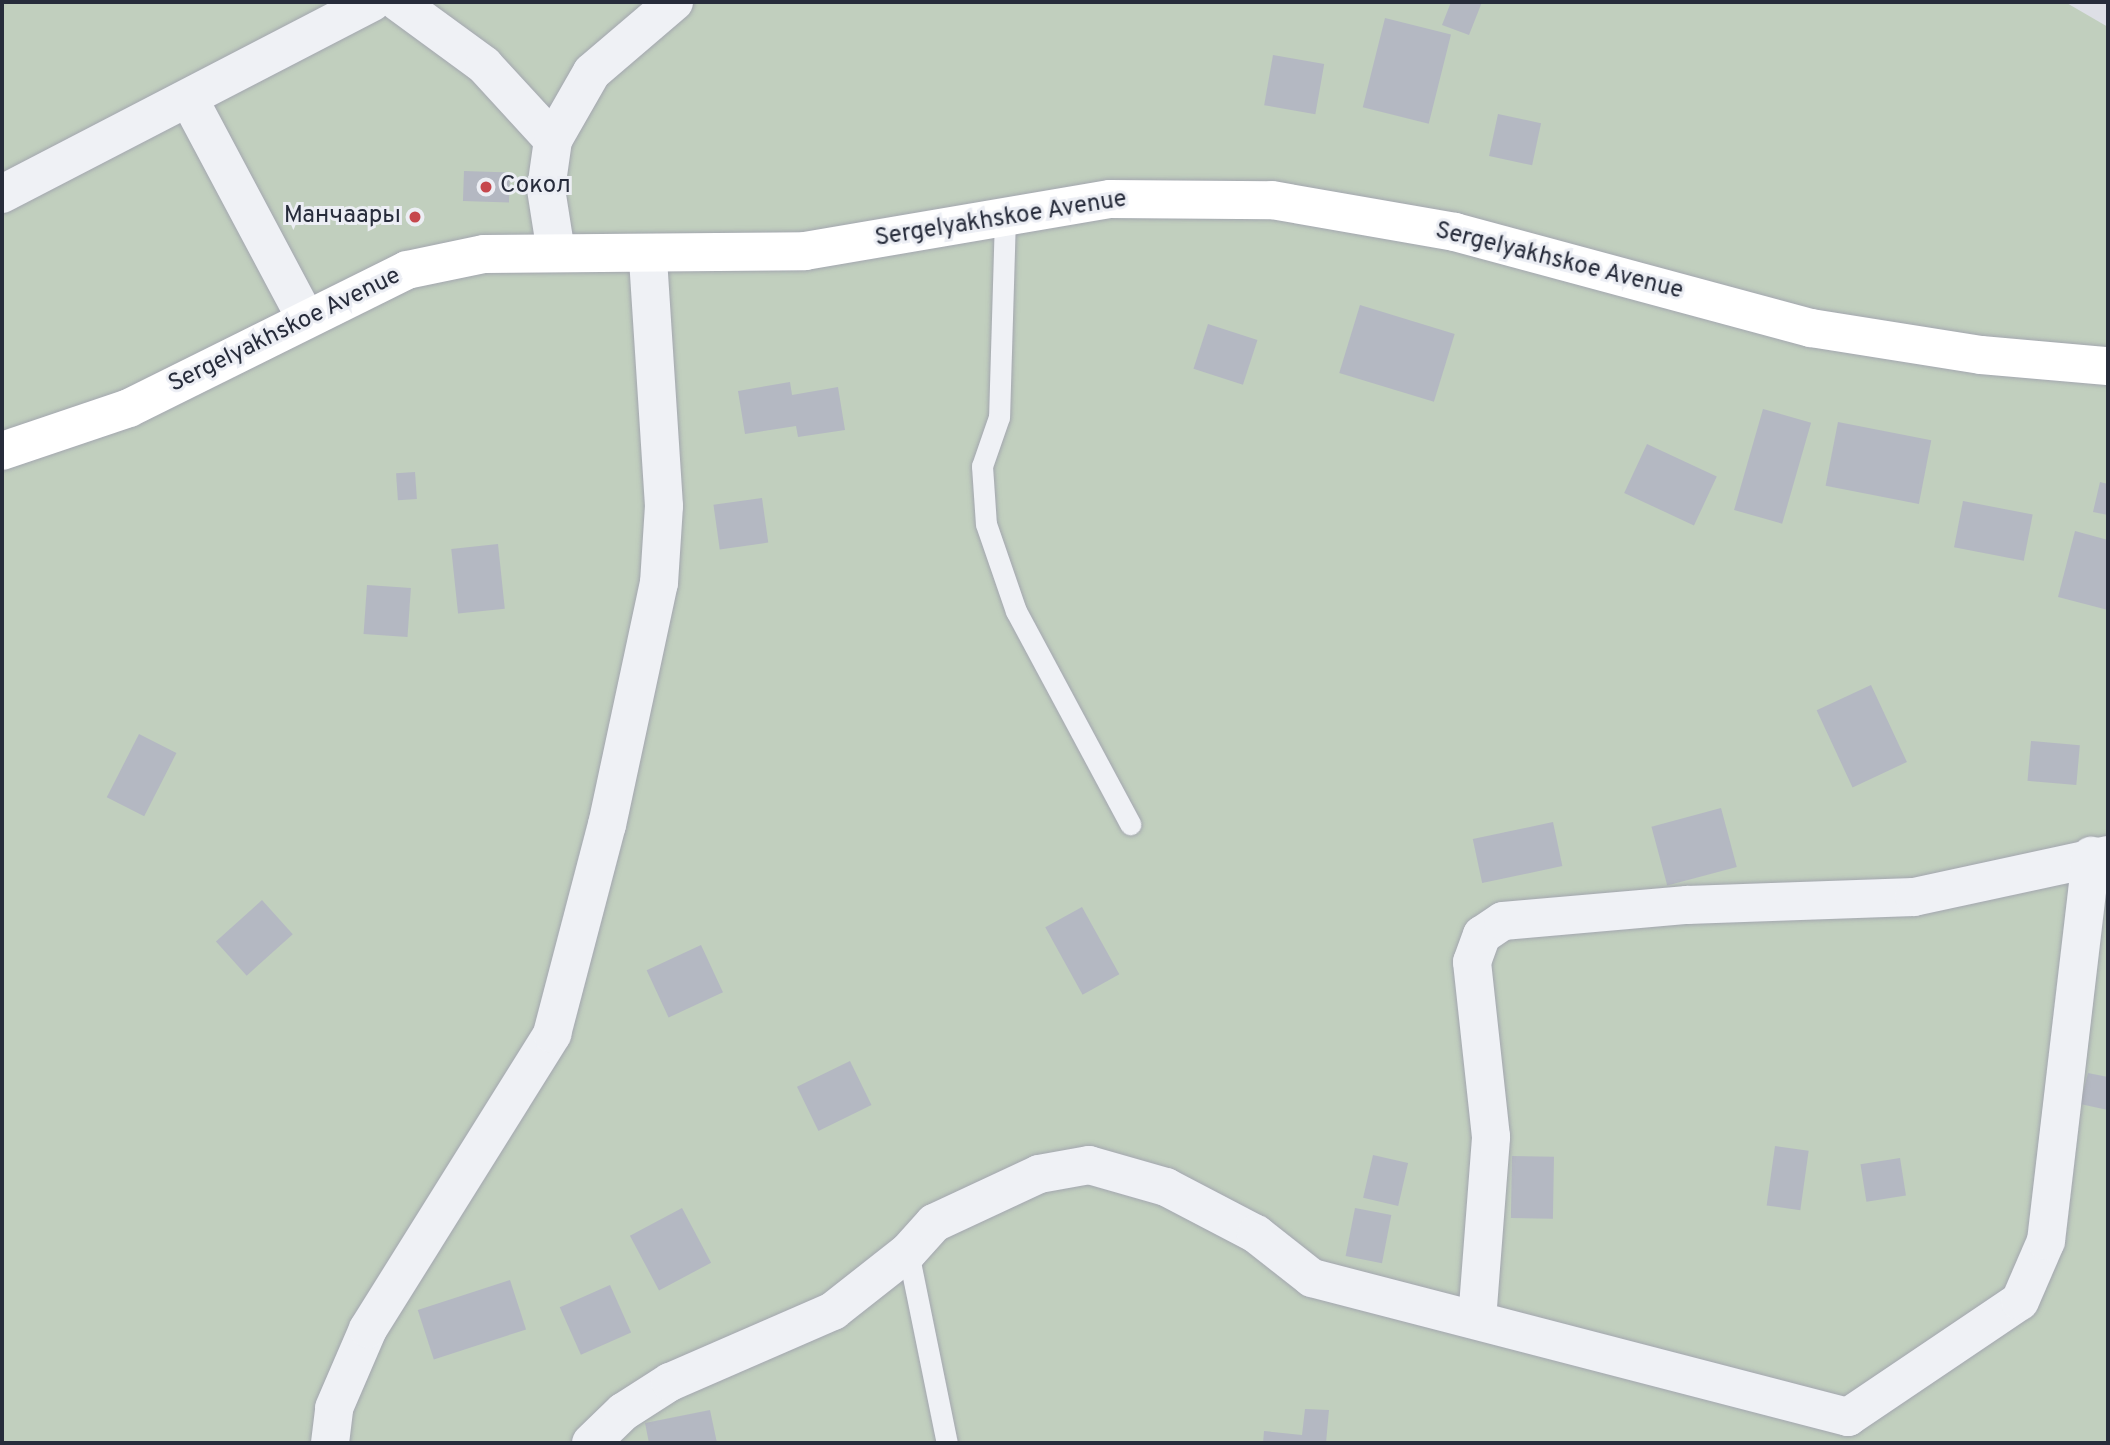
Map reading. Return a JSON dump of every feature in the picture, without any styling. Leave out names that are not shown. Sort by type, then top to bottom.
[{"type":"main road","name":"Sergelyakhskoe Avenue","points":[[2,450],[129,408],[305,317],[407,270],[484,254],[556,251],[648,257],[805,251],[1110,199],[1272,200],[1455,232],[1811,328],[1981,355],[2108,366]]},
{"type":"street","points":[[2,194],[372,2]]},
{"type":"street","points":[[398,2],[484,65],[553,140]]},
{"type":"street","points":[[556,251],[546,189],[553,140],[592,72],[674,2]]},
{"type":"street","points":[[189,99],[305,317]]},
{"type":"street","points":[[330,1443],[334,1408],[368,1329],[552,1034],[607,825],[659,583],[664,506],[648,257]]},
{"type":"street","points":[[1477,1320],[1492,1137],[1472,962],[1482,935],[1503,921],[1661,908],[1914,897],[2100,856],[2046,1241],[2020,1301],[1848,1417],[1820,1443]]},
{"type":"street","points":[[591,1443],[623,1412],[670,1382],[833,1311],[908,1252],[934,1223],[989,1194],[1039,1174],[1089,1165],[1166,1187],[1256,1234],[1312,1278],[1848,1417]]},
{"type":"lane","points":[[1005,217],[999,417],[982,466],[986,524],[1016,611],[1130,824]]},
{"type":"lane","points":[[908,1252],[947,1443]]},
{"type":"green space","points":[[2,2],[2065,2],[2108,27],[2108,1443],[2,1443]]},
{"type":"building","points":[[1451,2],[1482,2],[1469,35],[1442,25]]},
{"type":"building","points":[[1385,18],[1451,34],[1429,124],[1363,107]]},
{"type":"building","points":[[1273,55],[1324,64],[1315,114],[1264,105]]},
{"type":"building","points":[[1498,114],[1541,123],[1532,165],[1489,156]]},
{"type":"building","name":"Сокол","points":[[464,171],[510,173],[509,203],[463,201]]},
{"type":"building","points":[[1360,305],[1455,334],[1434,402],[1339,373]]},
{"type":"building","points":[[1208,324],[1257,340],[1243,385],[1193,369]]},
{"type":"building","points":[[790,382],[792,395],[838,387],[845,430],[798,437],[796,426],[745,434],[738,391]]},
{"type":"building","points":[[1763,409],[1811,423],[1782,524],[1734,510]]},
{"type":"building","points":[[1838,422],[1931,440],[1919,504],[1826,486]]},
{"type":"building","points":[[1647,444],[1717,477],[1694,525],[1624,493]]},
{"type":"building","points":[[415,472],[417,499],[398,500],[396,473]]},
{"type":"building","points":[[2100,482],[2108,484],[2108,515],[2093,512]]},
{"type":"building","points":[[762,498],[768,543],[720,549],[713,505]]},
{"type":"building","points":[[1963,501],[2033,515],[2024,561],[1954,547]]},
{"type":"building","points":[[2075,531],[2108,540],[2108,610],[2058,597]]},
{"type":"building","points":[[498,544],[505,609],[458,614],[451,549]]},
{"type":"building","points":[[367,585],[411,588],[407,637],[364,634]]},
{"type":"building","points":[[1871,685],[1907,762],[1853,787],[1817,710]]},
{"type":"building","points":[[139,734],[176,753],[144,816],[107,797]]},
{"type":"building","points":[[2031,741],[2080,745],[2076,785],[2028,781]]},
{"type":"building","points":[[1721,808],[1737,867],[1667,886],[1651,827]]},
{"type":"building","points":[[1553,822],[1562,866],[1482,883],[1473,839]]},
{"type":"building","points":[[262,900],[293,934],[247,976],[216,941]]},
{"type":"building","points":[[1082,907],[1119,974],[1083,995],[1045,927]]},
{"type":"building","points":[[701,945],[723,992],[669,1017],[647,970]]},
{"type":"building","points":[[850,1061],[871,1105],[818,1131],[797,1087]]},
{"type":"building","points":[[2088,1073],[2108,1077],[2108,1110],[2080,1104]]},
{"type":"building","points":[[1775,1146],[1809,1151],[1800,1210],[1767,1205]]},
{"type":"building","points":[[1373,1155],[1408,1163],[1398,1206],[1363,1198]]},
{"type":"building","points":[[1512,1156],[1554,1157],[1553,1219],[1511,1218]]},
{"type":"building","points":[[1900,1158],[1906,1196],[1866,1202],[1860,1164]]},
{"type":"building","points":[[682,1208],[711,1263],[659,1290],[630,1236]]},
{"type":"building","points":[[1355,1208],[1391,1215],[1382,1263],[1346,1256]]},
{"type":"building","points":[[510,1280],[526,1329],[434,1359],[418,1310]]},
{"type":"building","points":[[610,1285],[631,1333],[581,1355],[560,1307]]},
{"type":"building","points":[[1305,1409],[1329,1410],[1326,1443],[1263,1443],[1264,1431],[1302,1435]]},
{"type":"building","points":[[710,1410],[717,1443],[649,1443],[645,1423]]},
{"type":"place","name":"Сокол","points":[[486,187]]},
{"type":"place","name":"Манчаары","points":[[415,217]]}]
